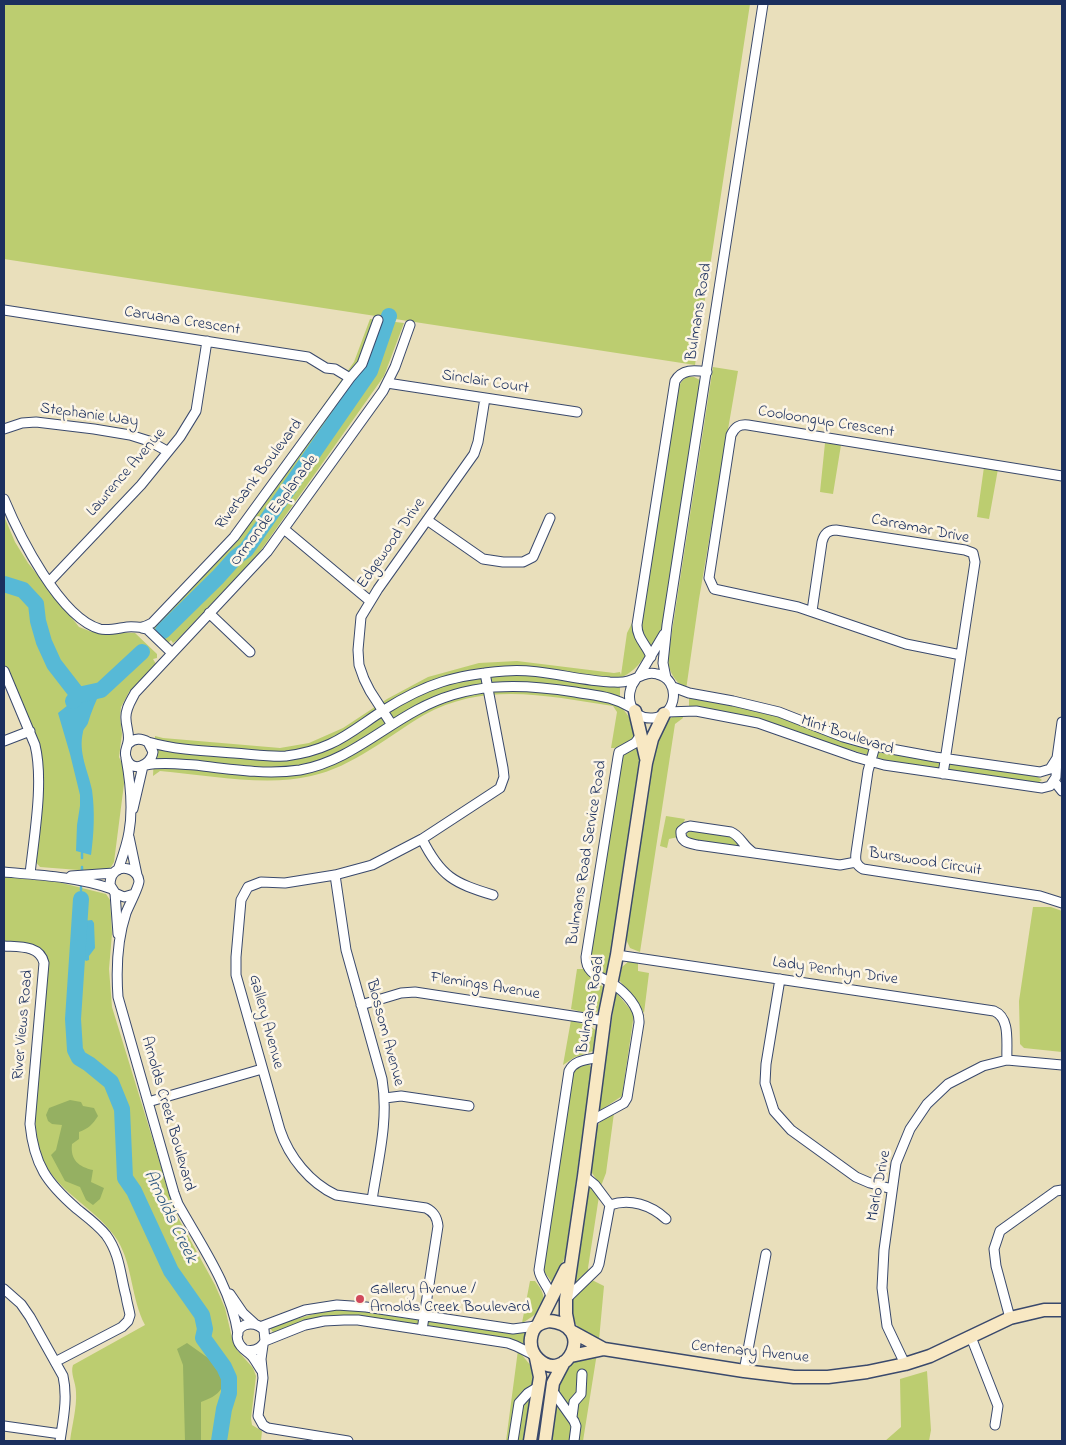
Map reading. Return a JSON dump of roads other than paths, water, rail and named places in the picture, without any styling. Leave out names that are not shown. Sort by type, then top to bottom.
[{"type":"street","name":"Bulmans Road","points":[[666,678],[663,663],[667,625],[763,4]]},
{"type":"street","name":"Caruana Crescent","points":[[4,310],[308,357],[350,378]]},
{"type":"street","name":"Riverbank Boulevard","points":[[142,628],[152,623],[234,537],[362,364],[378,320]]},
{"type":"street","name":"Ormonde Esplanade","points":[[128,744],[127,708],[135,693],[257,564],[284,529],[387,383],[410,325]]},
{"type":"street","name":"Lawrence Avenue","points":[[49,582],[141,485],[180,437],[196,411],[207,341]]},
{"type":"street","points":[[651,657],[638,635],[637,625],[675,381],[682,373],[688,371],[707,372]]},
{"type":"street","name":"Sinclair Court","points":[[387,383],[577,412]]},
{"type":"street","name":"Edgewood Drive","points":[[392,725],[364,680],[358,650],[361,617],[370,601],[474,454],[478,442],[484,398]]},
{"type":"street","name":"Stephanie Way","points":[[4,429],[22,423],[36,422],[94,429],[130,435],[149,441],[167,451]]},
{"type":"street","name":"Cooloongup Crescent","points":[[961,655],[906,644],[812,611],[724,593],[717,591],[711,586],[709,578],[731,435],[736,426],[742,424],[1062,476]]},
{"type":"street","points":[[4,499],[18,533],[49,582],[70,609],[85,621],[101,629],[131,627],[146,629],[172,653]]},
{"type":"street","points":[[427,520],[483,559],[523,562],[533,557],[550,518]]},
{"type":"street","points":[[284,529],[370,601]]},
{"type":"street","name":"Carramar Drive","points":[[812,611],[822,542],[825,534],[829,531],[836,530],[969,551],[975,557],[942,774]]},
{"type":"street","points":[[210,614],[250,652]]},
{"type":"street","name":"Bulmans Road","points":[[638,677],[660,642],[667,625]]},
{"type":"street","points":[[4,671],[30,731],[39,767],[30,874]]},
{"type":"street","points":[[126,757],[130,764],[139,767],[166,762],[268,772],[300,770],[341,756],[417,710],[456,693],[488,687],[540,686],[611,697],[642,716],[657,718],[666,713],[674,700],[673,687],[666,678],[653,673],[627,682],[608,682],[532,671],[485,672],[443,680],[420,690],[383,711],[329,745],[312,751],[286,756],[181,749],[135,739],[128,744],[125,752],[131,817]]},
{"type":"street","points":[[485,672],[488,687]]},
{"type":"street","points":[[634,710],[628,696],[629,690],[638,677]]},
{"type":"street","name":"Gallery Avenue","points":[[425,1316],[438,1226],[436,1216],[426,1208],[336,1194],[325,1190],[313,1181],[283,1141],[236,975],[241,900],[243,893],[248,887],[261,882],[286,883],[335,875],[372,865],[422,838],[495,792],[503,782],[503,768],[488,687]]},
{"type":"street","name":"Mint Boulevard","points":[[673,687],[689,693],[779,712],[843,737],[874,746],[1040,772],[1050,769],[1057,758]]},
{"type":"street","name":"Bulmans Road","points":[[634,710],[646,763]]},
{"type":"street","name":"Mint Boulevard","points":[[666,713],[696,711],[758,722],[869,762],[1036,787],[1048,787],[1054,781]]},
{"type":"street","name":"Bulmans Road","points":[[570,1330],[566,1314],[566,1299],[604,1021],[617,955],[646,763],[652,739],[666,713]]},
{"type":"street","points":[[1062,722],[1054,781],[1062,791]]},
{"type":"street","points":[[114,891],[110,880],[116,872],[129,834],[131,817],[144,765],[151,759],[153,752],[146,741],[137,735],[126,723]]},
{"type":"street","points":[[4,741],[30,731]]},
{"type":"street","name":"Bulmans Road Service Road","points":[[591,1121],[624,1103],[627,1098],[639,1023],[638,1013],[624,992],[611,982],[596,976],[586,963],[586,957],[619,752],[635,743],[640,735]]},
{"type":"street","name":"Burswood Circuit","points":[[874,746],[869,762],[856,862],[863,869],[1040,896],[1062,903]]},
{"type":"street","points":[[754,853],[747,849],[738,837],[731,832],[690,826],[680,831],[682,839],[688,844],[840,865],[856,862]]},
{"type":"street","points":[[4,872],[59,877],[98,885],[124,897],[134,894],[139,885],[129,834]]},
{"type":"street","points":[[422,838],[438,866],[448,876],[469,887],[493,894]]},
{"type":"street","points":[[59,877],[116,872],[125,868],[130,869],[137,875]]},
{"type":"street","name":"Blossom Avenue","points":[[335,875],[346,950],[382,1079],[385,1098],[384,1127],[372,1200]]},
{"type":"street","name":"Arnolds Creek Boulevard","points":[[114,891],[119,944],[118,997],[178,1204],[221,1282],[235,1316],[238,1334]]},
{"type":"street","name":"Arnolds Creek Boulevard","points":[[119,944],[126,914],[134,894]]},
{"type":"street","name":"River Views Road","points":[[4,946],[32,949],[43,957],[44,963],[30,1124],[36,1156],[41,1169],[52,1185],[97,1226],[112,1245],[120,1263],[130,1315],[128,1321],[122,1326],[55,1362]]},
{"type":"street","name":"Lady Penrhyn Drive","points":[[617,955],[994,1011],[1003,1016],[1007,1060]]},
{"type":"street","points":[[780,979],[766,1064],[765,1083],[774,1111],[791,1130],[856,1177],[892,1189]]},
{"type":"street","name":"Flemings Avenue","points":[[361,1005],[400,993],[415,992],[604,1021]]},
{"type":"street","points":[[550,1300],[551,1296],[539,1270],[569,1071],[575,1063],[600,1057]]},
{"type":"street","name":"Marlo Drive","points":[[905,1364],[887,1326],[882,1288],[884,1250],[896,1163],[910,1129],[927,1104],[948,1084],[983,1066],[1007,1060],[1062,1065]]},
{"type":"street","points":[[148,1102],[262,1069]]},
{"type":"street","points":[[385,1098],[401,1096],[469,1106]]},
{"type":"street","points":[[566,1299],[600,1264],[610,1205],[595,1185],[584,1176]]},
{"type":"street","points":[[1010,1318],[996,1266],[994,1249],[1000,1231],[1056,1191],[1062,1190]]},
{"type":"street","points":[[610,1205],[621,1202],[646,1205],[659,1212],[666,1219]]},
{"type":"street","name":"Bulmans Road","points":[[537,1325],[562,1280],[572,1253]]},
{"type":"street","points":[[744,1371],[766,1254]]},
{"type":"street","name":"Arnolds Creek Boulevard","points":[[221,1282],[243,1313],[258,1325]]},
{"type":"street","points":[[4,1289],[21,1304],[30,1316],[63,1376],[65,1387],[60,1438],[4,1426]]},
{"type":"street","points":[[263,1375],[253,1358],[239,1344],[238,1334],[244,1325],[258,1325],[305,1310],[330,1306],[366,1307],[518,1330],[557,1322],[570,1330],[575,1344],[556,1378],[552,1390],[545,1441]]},
{"type":"street","name":"Centenary Avenue","points":[[570,1330],[604,1349],[744,1371],[794,1377],[828,1377],[867,1372],[905,1364],[930,1356],[1010,1318],[1044,1310],[1062,1310]]},
{"type":"street","points":[[422,1330],[425,1316]]},
{"type":"street","points":[[246,1350],[255,1351],[264,1343],[305,1325],[324,1321],[358,1320],[508,1344],[516,1346],[535,1356],[542,1363],[549,1365],[557,1365],[568,1359]]},
{"type":"street","points":[[258,1325],[265,1335],[261,1359],[263,1375],[258,1416],[263,1425],[268,1428],[348,1441]]},
{"type":"street","points":[[530,1441],[540,1371],[531,1340],[532,1333],[537,1325]]},
{"type":"street","points":[[971,1337],[998,1406],[995,1425]]},
{"type":"street","name":"Centenary Avenue","points":[[568,1359],[604,1349]]},
{"type":"street","points":[[572,1417],[574,1402],[581,1394],[582,1374]]},
{"type":"street","points":[[513,1441],[519,1403],[522,1398],[538,1387]]},
{"type":"street","points":[[552,1390],[572,1417],[576,1426],[574,1441]]},
{"type":"street","points":[[562,1403],[574,1402]]},
{"type":"water","points":[[101,690],[83,731],[82,740],[83,754],[93,798],[94,822],[91,855],[76,851],[80,795],[58,713],[78,695]]},
{"type":"water","points":[[92,920],[94,923],[95,948],[89,956],[89,960],[86,961],[83,958],[78,958],[77,934],[82,921]]},
{"type":"waterway","points":[[163,631],[236,557],[246,550],[370,371],[389,316]]},
{"type":"waterway","points":[[4,584],[23,590],[36,604],[38,621],[44,642],[54,664],[78,695],[73,701]]},
{"type":"waterway","points":[[78,695],[101,690],[142,652]]},
{"type":"waterway","points":[[82,853],[82,858]]},
{"type":"waterway","name":"Arnolds Creek","points":[[81,899],[73,1019],[75,1050],[79,1058],[111,1082],[122,1109],[125,1178],[134,1191],[171,1271],[202,1315],[205,1329],[203,1338],[224,1367],[229,1378],[229,1393],[224,1409],[219,1441]]},
{"type":"place","name":"Gallery Avenue / Arnolds Creek Boulevard","points":[[360,1299]]}]
